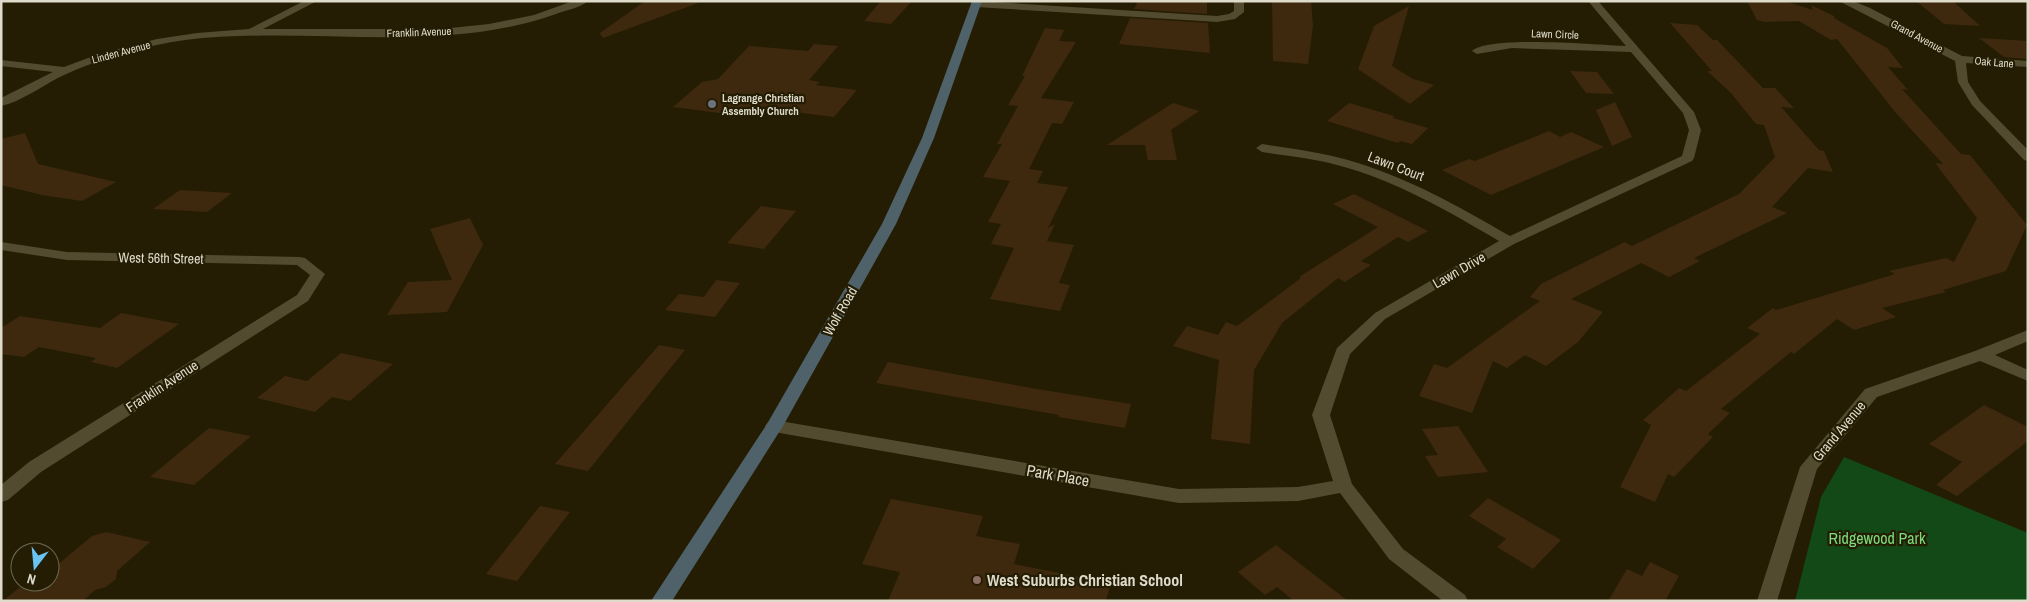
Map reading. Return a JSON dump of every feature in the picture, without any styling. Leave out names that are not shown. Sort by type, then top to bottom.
[{"type":"main road","name":"Wolf Road","points":[[661,601],[774,426],[889,224],[928,138],[977,3]]},
{"type":"street","points":[[250,32],[312,1]]},
{"type":"street","name":"Franklin Avenue","points":[[250,32],[398,34],[446,32],[528,20],[551,14],[583,1]]},
{"type":"street","points":[[977,3],[1217,19],[1232,17],[1239,12],[1239,1]]},
{"type":"street","name":"Lawn Drive","points":[[1458,601],[1396,554],[1344,486],[1321,414],[1343,352],[1380,316],[1509,241],[1688,158],[1695,130],[1688,112],[1592,1]]},
{"type":"street","name":"Grand Avenue","points":[[1844,1],[1867,10],[1960,59],[1963,82],[1976,103],[2028,157]]},
{"type":"street","name":"Linden Avenue","points":[[1,103],[65,70],[90,60],[178,38],[250,32]]},
{"type":"street","name":"Lawn Circle","points":[[1477,51],[1512,45],[1633,49]]},
{"type":"street","name":"Oak Lane","points":[[1960,59],[2028,64]]},
{"type":"street","points":[[1,63],[65,70]]},
{"type":"street","name":"Lawn Court","points":[[1262,148],[1318,156],[1376,173],[1428,195],[1509,241]]},
{"type":"street","name":"West 56th Street","points":[[1,246],[67,256],[300,262],[318,274]]},
{"type":"street","name":"Franklin Avenue","points":[[1,495],[35,467],[303,298],[318,274]]},
{"type":"street","name":"Grand Avenue","points":[[1767,601],[1809,467],[1871,393],[1982,355],[2028,334]]},
{"type":"street","points":[[1982,355],[2028,376]]},
{"type":"street","name":"Park Place","points":[[774,426],[1179,496],[1298,494],[1344,486]]},
{"type":"green space","name":"Ridgewood Park","points":[[1844,457],[2028,533],[2028,601],[1795,601],[1821,497]]},
{"type":"building","points":[[645,1],[697,1],[698,3],[603,38],[600,33]]},
{"type":"building","points":[[881,1],[912,1],[891,24],[864,21]]},
{"type":"building","points":[[1138,1],[1207,1],[1207,14],[1134,9]]},
{"type":"building","points":[[1272,1],[1311,1],[1313,26],[1308,64],[1273,61]]},
{"type":"building","points":[[1747,1],[1785,1],[1813,10],[1811,5],[1834,16],[1834,18],[1887,48],[1903,68],[1888,67],[1908,90],[1902,89],[1961,154],[1970,155],[2027,225],[2006,271],[1943,290],[1946,292],[1882,308],[1896,317],[1854,330],[1837,319],[1794,354],[1791,352],[1721,409],[1730,413],[1708,434],[1713,437],[1674,477],[1668,474],[1655,502],[1620,487],[1651,425],[1643,420],[1679,388],[1686,391],[1760,334],[1747,328],[1773,308],[1776,310],[1895,274],[1889,271],[1946,258],[1954,262],[1977,218],[1935,163],[1943,164],[1896,113],[1837,39],[1831,40],[1799,21],[1765,22],[1757,20]]},
{"type":"building","points":[[1916,1],[1953,1],[1980,26],[1944,24]]},
{"type":"building","points":[[1409,6],[1392,66],[1413,79],[1434,85],[1410,104],[1358,69],[1374,26]]},
{"type":"building","points":[[1130,18],[1208,23],[1210,53],[1119,44]]},
{"type":"building","points":[[1670,23],[1697,25],[1713,40],[1717,40],[1763,88],[1775,88],[1794,108],[1781,107],[1819,150],[1824,151],[1833,172],[1808,168],[1772,207],[1787,213],[1694,258],[1700,261],[1669,277],[1641,263],[1571,299],[1603,312],[1578,342],[1546,366],[1525,355],[1507,368],[1493,361],[1472,413],[1419,396],[1434,364],[1447,368],[1540,301],[1530,297],[1541,284],[1625,242],[1632,246],[1739,194],[1775,157],[1764,125],[1756,124],[1731,93],[1707,71],[1712,71]]},
{"type":"building","points":[[1045,28],[1064,30],[1059,41],[1076,42],[1041,98],[1074,102],[1062,124],[1052,123],[1029,169],[1043,171],[1037,183],[1068,187],[1048,228],[1055,224],[1047,241],[1074,245],[1059,283],[1070,285],[1060,311],[990,299],[1014,248],[991,244],[1001,224],[988,222],[1010,181],[983,177],[1002,144],[997,144],[1018,106],[1008,105],[1025,76],[1022,76]]},
{"type":"building","points":[[1979,38],[2028,41],[2028,59],[2004,57]]},
{"type":"building","points":[[814,44],[838,46],[809,80],[820,82],[816,85],[857,90],[834,117],[753,107],[743,116],[673,107],[702,82],[718,79],[749,46],[808,51]]},
{"type":"building","points":[[1570,71],[1597,72],[1614,94],[1586,93]]},
{"type":"building","points":[[1615,102],[1632,137],[1612,146],[1596,110]]},
{"type":"building","points":[[1173,103],[1199,111],[1171,130],[1177,160],[1148,160],[1145,145],[1107,145]]},
{"type":"building","points":[[1349,103],[1428,128],[1412,144],[1400,141],[1398,143],[1327,121]]},
{"type":"building","points":[[1549,131],[1560,137],[1571,132],[1604,147],[1491,195],[1442,170],[1469,159],[1475,161]]},
{"type":"building","points":[[25,133],[38,164],[116,182],[82,201],[42,195],[1,185],[1,139]]},
{"type":"building","points":[[180,190],[232,193],[207,212],[153,209]]},
{"type":"building","points":[[1354,194],[1428,231],[1408,242],[1398,237],[1361,261],[1371,265],[1345,282],[1338,278],[1282,323],[1254,370],[1250,444],[1211,439],[1219,360],[1173,346],[1187,326],[1218,335],[1226,322],[1237,326],[1301,278],[1299,277],[1378,227],[1333,204]]},
{"type":"building","points":[[761,206],[796,211],[764,249],[727,243]]},
{"type":"building","points":[[470,218],[483,245],[447,312],[387,315],[408,282],[452,280],[430,229]]},
{"type":"building","points":[[716,280],[740,283],[715,317],[665,310],[679,294],[704,297]]},
{"type":"building","points":[[121,313],[179,324],[117,368],[91,362],[96,358],[39,347],[24,357],[1,354],[1,328],[20,316],[100,328]]},
{"type":"building","points":[[659,345],[685,350],[588,471],[555,464]]},
{"type":"building","points":[[341,353],[393,364],[350,401],[332,397],[315,412],[257,398],[285,376],[307,381]]},
{"type":"building","points":[[888,362],[1131,404],[1125,428],[1059,417],[1059,415],[876,383]]},
{"type":"building","points":[[1984,405],[2028,427],[2028,441],[1957,496],[1936,485],[1962,462],[1929,444]]},
{"type":"building","points":[[1458,426],[1488,472],[1438,477],[1425,456],[1438,455],[1422,429]]},
{"type":"building","points":[[209,428],[251,436],[194,485],[150,477]]},
{"type":"building","points":[[1488,498],[1561,540],[1533,569],[1497,547],[1506,539],[1469,516]]},
{"type":"building","points":[[891,499],[983,516],[976,536],[1020,544],[1014,564],[1111,583],[1106,601],[888,601],[900,572],[862,564]]},
{"type":"building","points":[[540,506],[570,512],[517,581],[486,574]]},
{"type":"building","points":[[106,532],[150,542],[117,571],[116,579],[106,587],[95,590],[83,601],[3,601],[14,592],[60,592],[60,563],[92,536]]},
{"type":"building","points":[[1276,545],[1348,601],[1294,601],[1277,587],[1265,595],[1238,572]]},
{"type":"building","points":[[1650,562],[1679,576],[1665,601],[1608,601],[1627,569],[1642,576]]},
{"type":"place","name":"Lagrange Christian Assembly Church","points":[[712,104]]},
{"type":"place","name":"West Suburbs Christian School","points":[[977,580]]}]
